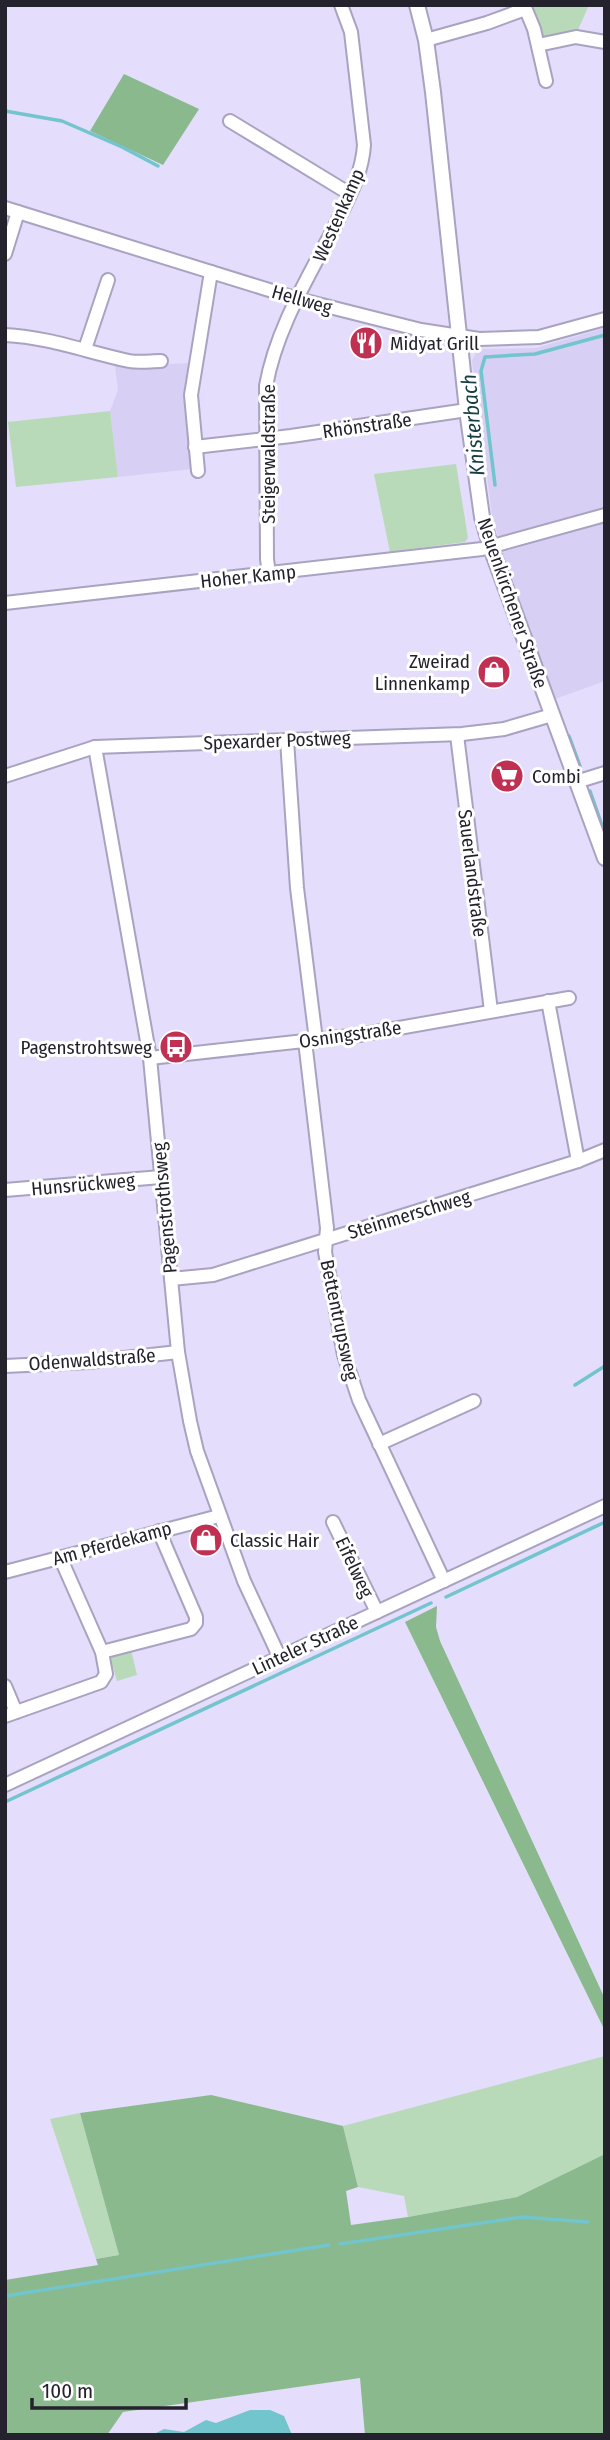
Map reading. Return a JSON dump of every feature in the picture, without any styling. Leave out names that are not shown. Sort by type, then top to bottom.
[{"type":"main road","name":"Neuenkirchener Straße","points":[[416,5],[426,40],[467,411],[482,517],[605,858]]},
{"type":"street","name":"Westenkamp","points":[[298,299],[360,172],[364,145],[351,32],[341,5]]},
{"type":"street","points":[[426,40],[487,23],[525,7],[538,45],[546,81]]},
{"type":"street","points":[[538,45],[576,37],[605,42]]},
{"type":"street","points":[[230,121],[350,194]]},
{"type":"street","points":[[5,254],[12,210]]},
{"type":"street","name":"Hellweg","points":[[12,210],[298,299],[421,330],[479,339],[539,337],[605,319]]},
{"type":"street","points":[[198,471],[191,395],[211,272]]},
{"type":"street","points":[[85,348],[108,280]]},
{"type":"street","name":"Steigerwaldstraße","points":[[269,574],[266,386],[270,368],[298,299]]},
{"type":"street","points":[[5,335],[85,348],[131,361],[161,361]]},
{"type":"street","name":"Rhönstraße","points":[[195,447],[467,411]]},
{"type":"street","name":"Hoher Kamp","points":[[5,603],[491,548],[605,515]]},
{"type":"street","name":"Spexarder Postweg","points":[[7,771],[95,747],[457,735],[504,729],[552,715]]},
{"type":"street","name":"Sauerlandstraße","points":[[457,735],[491,1011]]},
{"type":"street","name":"Bettentrupsweg","points":[[288,740],[297,888],[327,1228],[325,1252],[345,1355],[359,1400],[444,1581]]},
{"type":"street","name":"Pagenstrothsweg","points":[[95,747],[150,1058],[178,1352],[197,1451],[244,1581],[279,1656]]},
{"type":"street","points":[[576,782],[605,773]]},
{"type":"street","name":"Osningstraße","points":[[150,1058],[359,1035],[569,998]]},
{"type":"street","points":[[548,1001],[578,1161]]},
{"type":"street","name":"Steinmerschweg","points":[[171,1279],[214,1275],[578,1161],[605,1150]]},
{"type":"street","name":"Hunsrückweg","points":[[5,1190],[161,1177]]},
{"type":"street","name":"Odenwaldstraße","points":[[5,1366],[88,1362],[178,1352]]},
{"type":"street","points":[[379,1444],[474,1401]]},
{"type":"street","name":"Linteler Straße","points":[[5,1785],[605,1506]]},
{"type":"street","name":"Am Pferdekamp","points":[[5,1572],[219,1516]]},
{"type":"street","name":"Eifelweg","points":[[333,1522],[377,1612]]},
{"type":"street","points":[[102,1652],[191,1629],[196,1623],[196,1617],[159,1531]]},
{"type":"street","points":[[5,1686],[11,1714],[100,1682],[106,1674],[102,1652],[60,1557]]},
{"type":"shaded area","points":[[530,5],[589,5],[577,32],[546,38],[541,35]]},
{"type":"shaded area","points":[[124,74],[199,109],[163,165],[90,131]]},
{"type":"shaded area","points":[[605,328],[605,681],[555,699],[506,565],[492,515],[472,361],[476,353],[483,349],[536,348]]},
{"type":"shaded area","points":[[193,363],[188,395],[184,396],[192,469],[118,477],[110,411],[118,390],[115,366]]},
{"type":"shaded area","points":[[110,411],[118,477],[16,487],[8,422]]},
{"type":"shaded area","points":[[456,464],[468,538],[465,542],[390,552],[374,474]]},
{"type":"shaded area","points":[[437,1606],[436,1627],[440,1641],[605,1999],[605,2031],[405,1622]]},
{"type":"shaded area","points":[[131,1650],[137,1675],[117,1681],[112,1655]]},
{"type":"shaded area","points":[[605,2056],[605,2154],[517,2197],[408,2217],[404,2196],[358,2187],[343,2126]]},
{"type":"shaded area","points":[[211,2095],[343,2126],[358,2187],[346,2191],[351,2225],[517,2197],[605,2154],[605,2435],[365,2435],[360,2378],[123,2412],[107,2435],[5,2435],[5,2280],[98,2265],[96,2259],[119,2255],[80,2113]]},
{"type":"shaded area","points":[[80,2113],[119,2255],[96,2259],[50,2119]]},
{"type":"shaded area","points":[[250,2410],[270,2410],[284,2416],[292,2435],[152,2435],[164,2429],[184,2432],[206,2420],[216,2423]]},
{"type":"waterway","points":[[5,111],[62,121],[158,166]]},
{"type":"waterway","name":"Knisterbach","points":[[495,485],[481,371],[485,357],[535,354],[605,335]]},
{"type":"waterway","points":[[569,736],[580,766]]},
{"type":"waterway","points":[[590,791],[605,834]]},
{"type":"waterway","name":"Knisterbach","points":[[575,1385],[605,1366]]},
{"type":"waterway","points":[[446,1597],[605,1522]]},
{"type":"waterway","points":[[5,1802],[431,1603]]},
{"type":"waterway","points":[[340,2244],[522,2217],[588,2222]]},
{"type":"waterway","points":[[5,2296],[329,2245]]},
{"type":"place","name":"Midyat Grill","points":[[366,343]]},
{"type":"place","name":"Zweirad Linnenkamp","points":[[494,672]]},
{"type":"place","name":"Combi","points":[[507,776]]},
{"type":"place","name":"Pagenstrohtsweg","points":[[176,1047]]},
{"type":"place","name":"Classic Hair","points":[[206,1540]]}]
